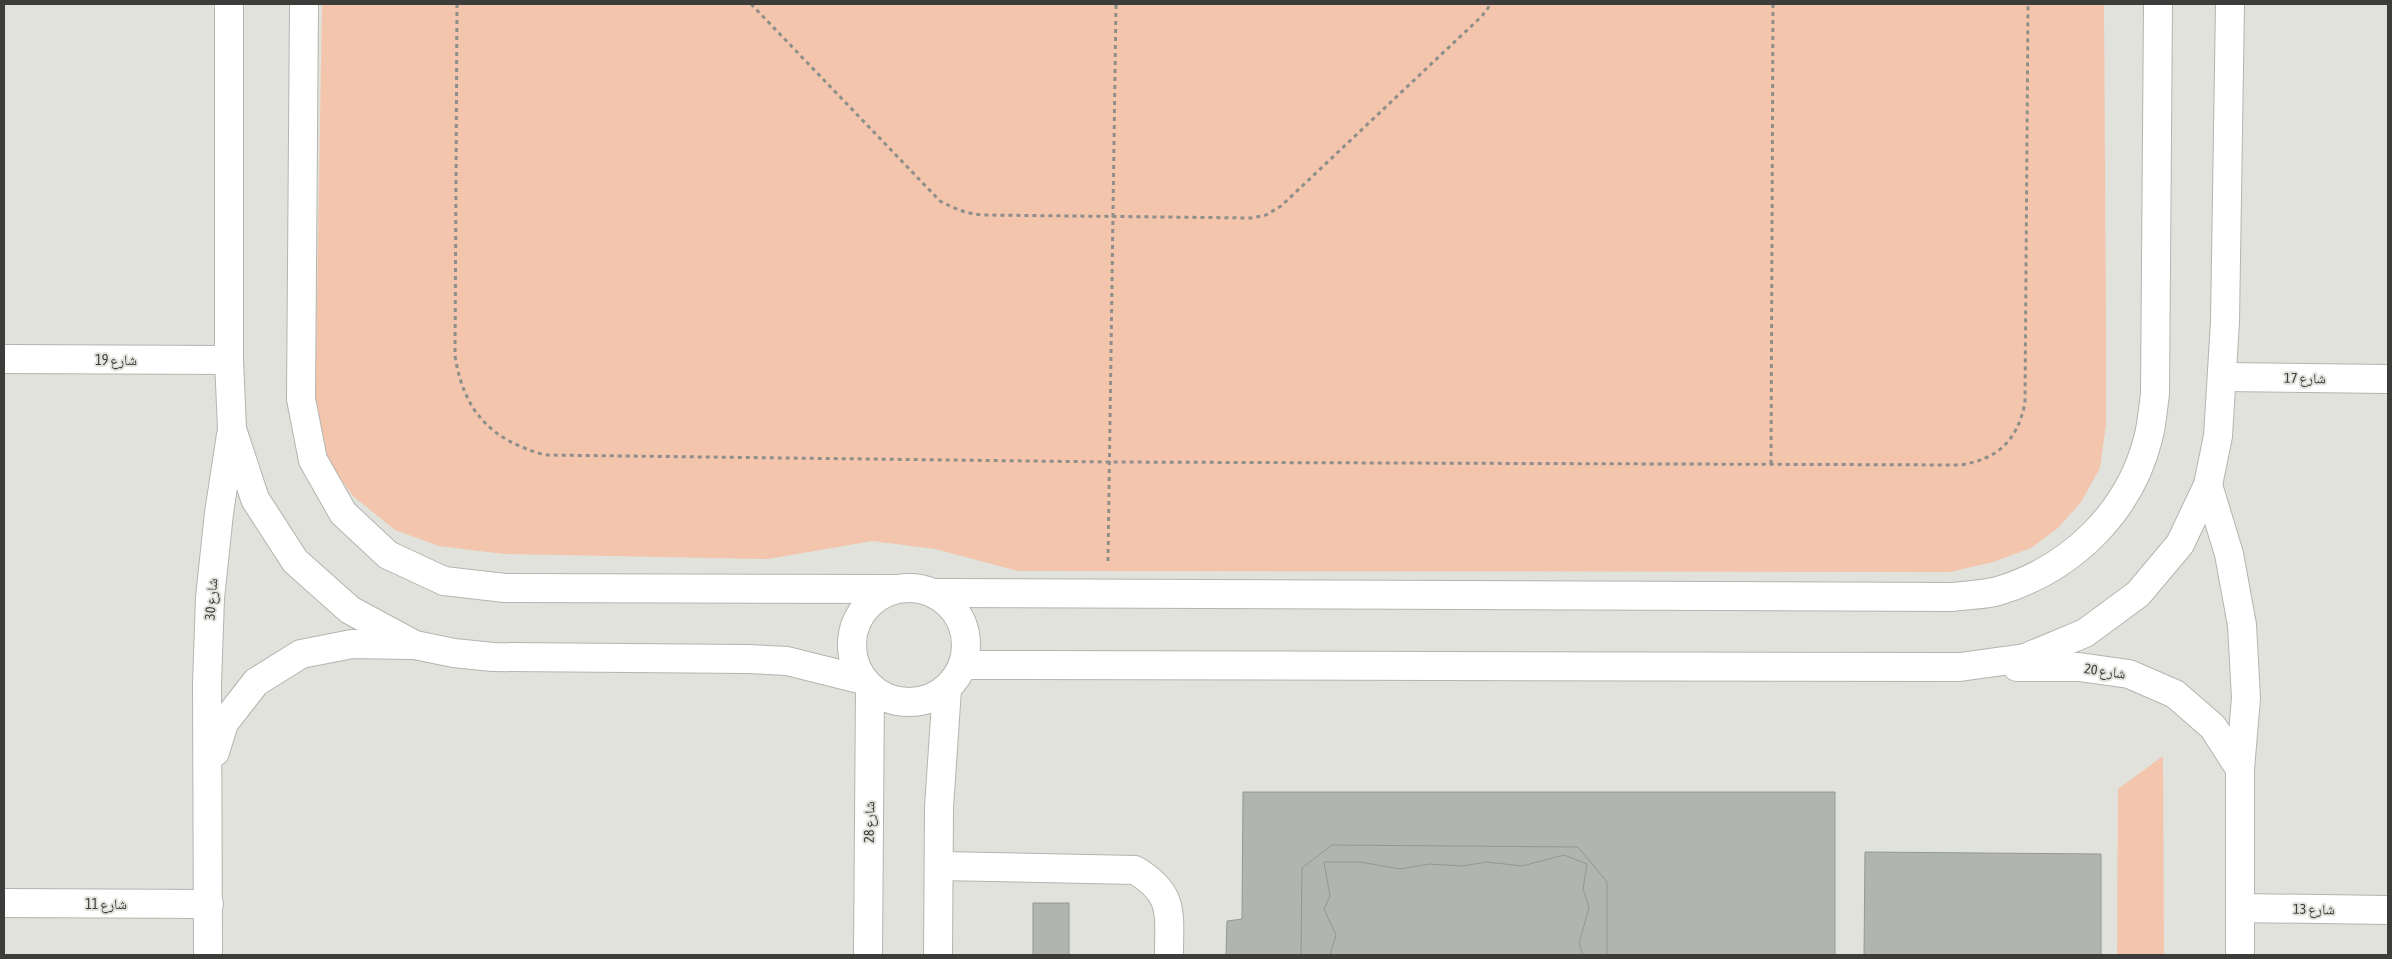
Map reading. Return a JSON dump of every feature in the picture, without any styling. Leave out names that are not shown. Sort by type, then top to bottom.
[{"type":"street","points":[[229,4],[229,360],[232,429],[254,499],[295,561],[350,610],[415,645],[454,653],[493,657],[787,661],[866,684],[888,699],[908,703],[929,699],[947,689],[957,678],[963,665],[966,648],[965,631],[958,616],[948,602],[933,593]]},
{"type":"street","points":[[304,4],[301,399],[313,460],[343,514],[388,555],[444,581],[505,588],[914,588],[933,593],[1953,597],[1997,591],[2040,575],[2077,551],[2109,519],[2133,480],[2149,438],[2155,394],[2158,4]]},
{"type":"street","points":[[963,665],[1960,667],[2025,658],[2085,633],[2138,594],[2180,544],[2208,485],[2218,436],[2226,322],[2230,4]]},
{"type":"street","name":"شارع 19","points":[[4,360],[229,360]]},
{"type":"street","name":"شارع 17","points":[[2222,378],[2388,379]]},
{"type":"street","name":"شارع 30","points":[[208,955],[208,684],[210,598],[219,514],[232,429]]},
{"type":"street","points":[[2208,485],[2229,554],[2242,625],[2246,698],[2240,769],[2240,955]]},
{"type":"street","points":[[866,684],[854,663],[851,644],[854,626],[863,609],[877,596],[895,589]]},
{"type":"street","name":"شارع 30","points":[[209,770],[224,723],[256,682],[301,654],[352,644],[415,645]]},
{"type":"street","name":"شارع 20","points":[[1960,667],[2079,667],[2129,674],[2175,694],[2213,727],[2240,769]]},
{"type":"street","name":"شارع 28","points":[[866,684],[868,955]]},
{"type":"street","points":[[938,955],[942,748],[947,689]]},
{"type":"street","points":[[939,866],[1135,870],[1154,881],[1166,899],[1169,920],[1169,955]]},
{"type":"street","name":"شارع 11","points":[[4,903],[209,904]]},
{"type":"street","name":"شارع 13","points":[[2240,908],[2388,910]]},
{"type":"path","points":[[457,4],[455,356],[459,380],[468,402],[483,422],[500,437],[522,449],[545,455],[1110,462],[1960,465],[1990,457],[2003,448],[2022,420],[2025,403],[2028,4]]},
{"type":"path","points":[[751,4],[940,201],[969,214],[1251,218],[1266,214],[1281,206],[1294,195],[1482,16],[1491,4]]},
{"type":"path","points":[[1108,593],[1116,4]]},
{"type":"path","points":[[1771,464],[1773,4]]},
{"type":"shaded area","points":[[322,4],[2104,4],[2106,425],[2100,468],[2081,502],[2058,528],[2031,548],[1993,562],[1950,572],[1018,571],[935,549],[872,541],[768,559],[504,554],[439,546],[395,530],[353,496],[329,463],[315,417]]},
{"type":"shaded area","points":[[2163,756],[2164,955],[2117,955],[2118,789]]},
{"type":"building","points":[[1243,792],[1835,792],[1835,955],[1226,955],[1227,921],[1242,919]]},
{"type":"building","points":[[1332,845],[1578,847],[1607,882],[1607,955],[1301,955],[1302,868]]},
{"type":"building","points":[[1865,852],[2101,854],[2101,955],[1864,955]]},
{"type":"building","points":[[1564,855],[1587,864],[1583,889],[1589,907],[1579,944],[1583,955],[1330,955],[1336,935],[1324,909],[1330,896],[1324,862],[1360,862],[1400,869],[1429,864],[1462,866],[1487,862],[1522,866]]},
{"type":"building","points":[[1033,903],[1069,903],[1069,955],[1033,955]]}]
